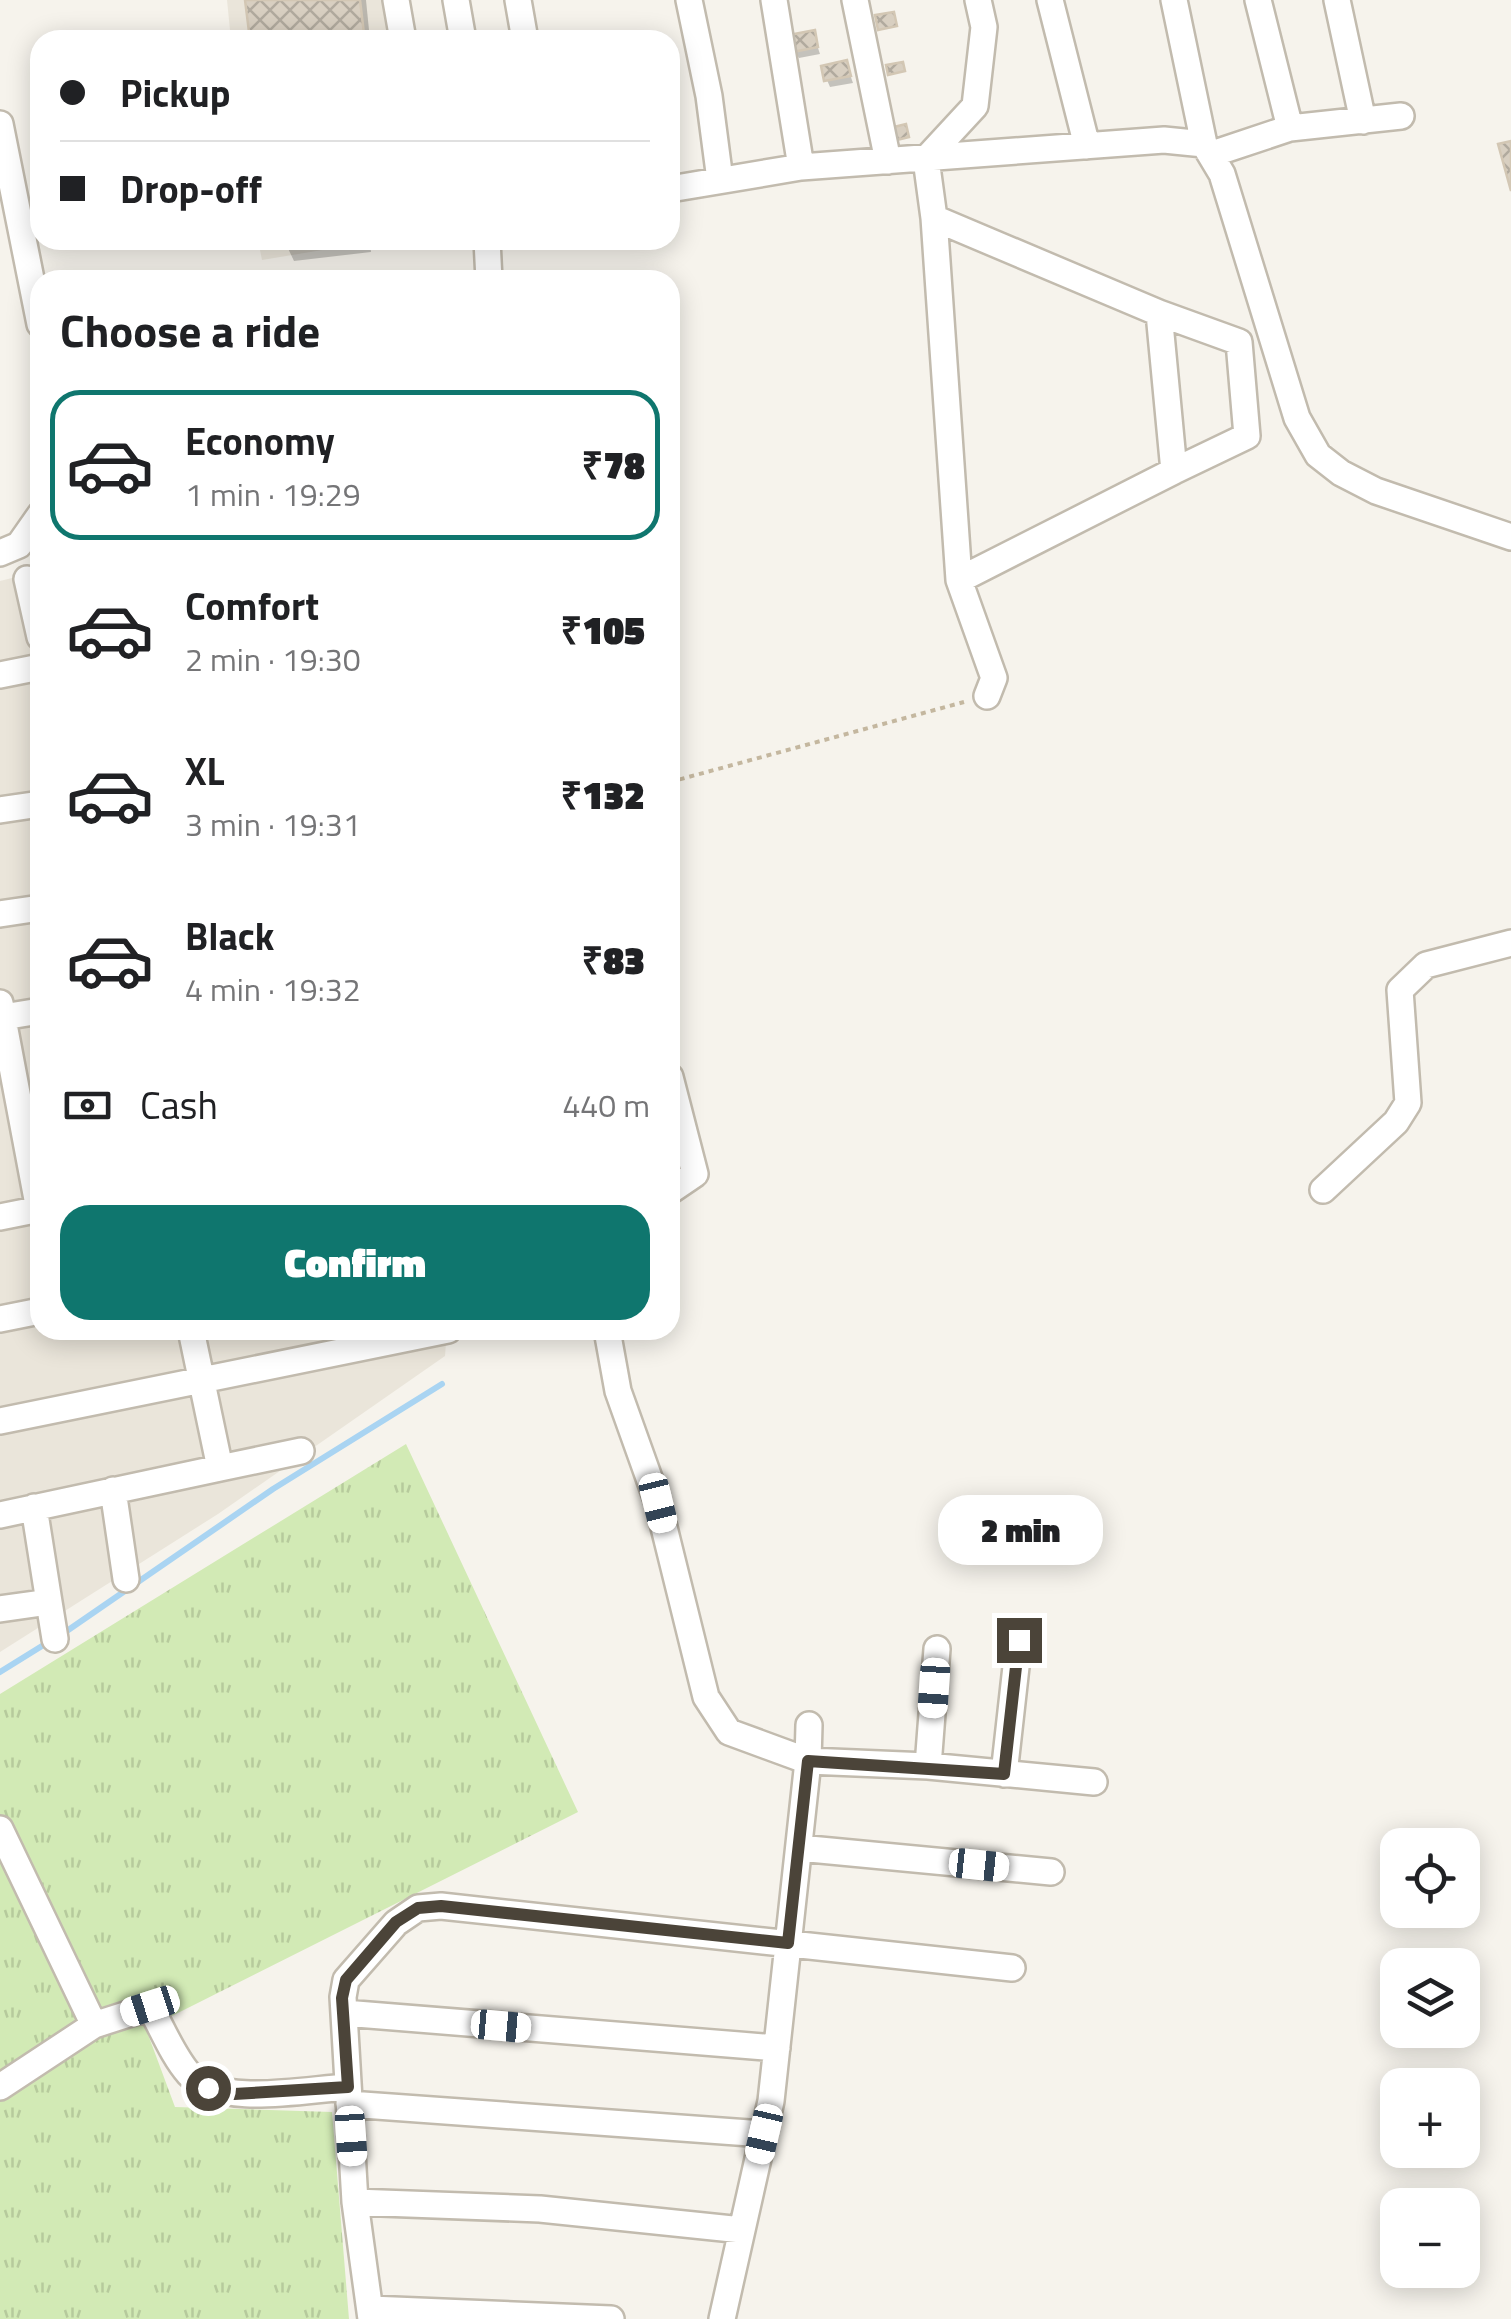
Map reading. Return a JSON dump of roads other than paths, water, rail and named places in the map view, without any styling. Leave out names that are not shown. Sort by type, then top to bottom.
[{"type":"street","points":[[396,0],[401,30]]},
{"type":"street","points":[[456,0],[462,30]]},
{"type":"street","points":[[518,0],[522,30]]},
{"type":"street","points":[[688,0],[709,96],[720,180]]},
{"type":"street","points":[[774,0],[801,167]]},
{"type":"street","points":[[855,0],[888,161]]},
{"type":"street","points":[[926,159],[975,106],[984,28],[978,0]]},
{"type":"street","points":[[1050,0],[1088,146]]},
{"type":"street","points":[[1174,0],[1208,149],[1222,174],[1304,434],[1329,464],[1376,491],[1511,537]]},
{"type":"street","points":[[1258,0],[1290,128]]},
{"type":"street","points":[[1336,0],[1362,121]]},
{"type":"street","points":[[680,187],[801,167],[1173,139],[1208,149],[1290,128],[1401,116]]},
{"type":"street","points":[[0,124],[30,274]]},
{"type":"street","points":[[926,159],[934,218],[959,580],[990,661],[994,678],[987,696]]},
{"type":"street","points":[[934,218],[1260,352],[1276,348]]},
{"type":"street","points":[[1159,313],[1174,471]]},
{"type":"street","points":[[959,580],[1247,436],[1239,342]]},
{"type":"street","points":[[0,553],[18,546],[30,529]]},
{"type":"street","points":[[27,579],[30,592]]},
{"type":"street","points":[[0,675],[30,669]]},
{"type":"street","points":[[0,810],[30,806]]},
{"type":"street","points":[[0,914],[30,910]]},
{"type":"street","points":[[1323,1190],[1396,1122],[1408,1103],[1400,990],[1426,965],[1511,943]]},
{"type":"street","points":[[30,1011],[1,1010],[30,1112]]},
{"type":"street","points":[[680,1116],[695,1174],[680,1184]]},
{"type":"street","points":[[0,1217],[30,1212]]},
{"type":"street","points":[[0,1319],[30,1313]]},
{"type":"street","points":[[193,1340],[220,1468]]},
{"type":"street","points":[[0,1421],[398,1340]]},
{"type":"street","points":[[609,1340],[618,1391],[658,1503],[706,1696],[728,1732],[808,1761],[928,1766],[1094,1782]]},
{"type":"street","points":[[0,1515],[302,1452]]},
{"type":"street","points":[[113,1490],[126,1578]]},
{"type":"street","points":[[34,1507],[55,1640]]},
{"type":"street","points":[[0,1609],[49,1602]]},
{"type":"street","points":[[1004,1774],[1019,1640]]},
{"type":"street","points":[[928,1766],[936,1649]]},
{"type":"street","points":[[722,2319],[772,2101],[809,1725]]},
{"type":"street","points":[[0,1829],[94,2025]]},
{"type":"street","points":[[798,1848],[1051,1872]]},
{"type":"street","points":[[611,2319],[371,2314],[355,2202],[344,2014],[346,1980],[396,1922],[418,1908],[441,1906],[1012,1968]]},
{"type":"street","points":[[0,2086],[94,2025],[150,2006],[189,2074],[208,2088],[234,2094],[349,2096],[764,2134]]},
{"type":"street","points":[[344,2014],[777,2048]]},
{"type":"street","points":[[355,2202],[540,2210],[742,2230]]},
{"type":"waterway","points":[[61,1635],[273,1489],[442,1384]]},
{"type":"waterway","points":[[0,1672],[50,1641]]}]
